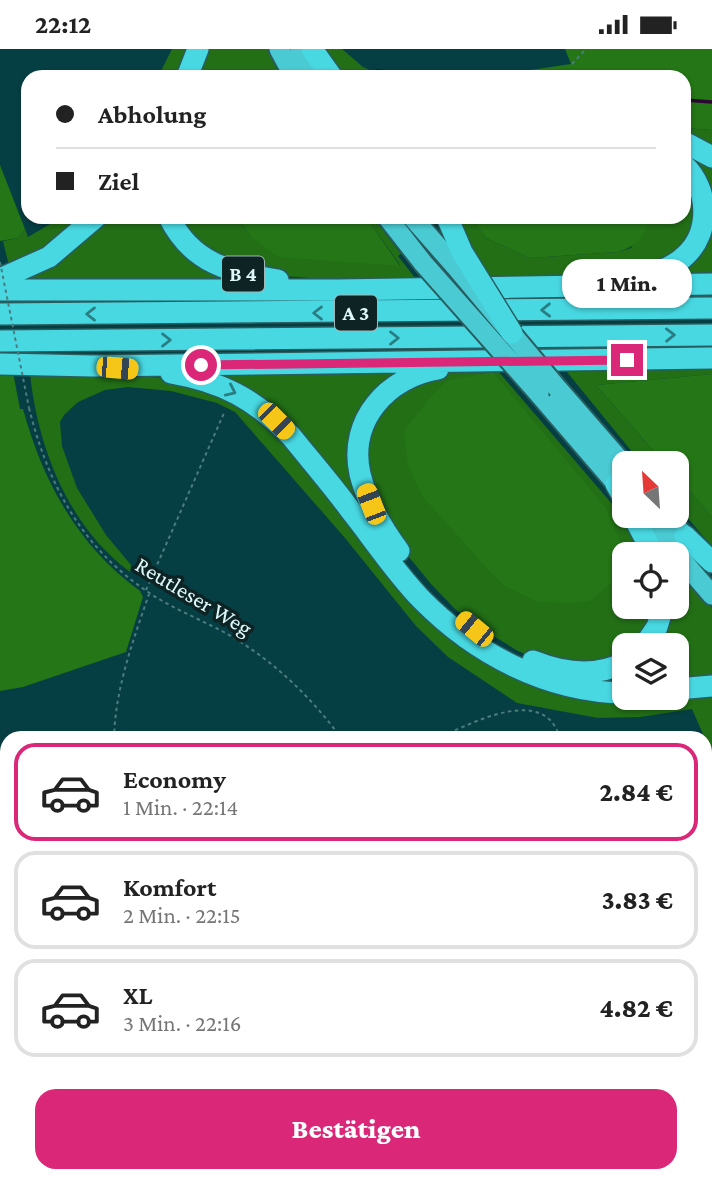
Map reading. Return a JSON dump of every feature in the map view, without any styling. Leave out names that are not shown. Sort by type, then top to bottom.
[{"type":"highway","points":[[190,70],[198,49]]},
{"type":"highway","points":[[279,49],[290,70]]},
{"type":"highway","points":[[300,49],[311,70]]},
{"type":"highway","points":[[312,49],[327,70]]},
{"type":"highway","points":[[691,146],[712,157]]},
{"type":"highway","points":[[579,286],[656,273],[688,254],[701,232],[704,207],[697,183],[691,175]]},
{"type":"highway","points":[[0,279],[49,257],[88,224]]},
{"type":"highway","name":"B 4","points":[[173,224],[182,240],[192,250],[219,266],[253,276],[339,290]]},
{"type":"highway","points":[[392,224],[423,263],[612,474]]},
{"type":"highway","points":[[420,224],[458,259],[512,334],[558,389],[612,470]]},
{"type":"highway","points":[[449,224],[458,259]]},
{"type":"highway","points":[[339,290],[712,284]]},
{"type":"highway","name":"A 3","points":[[0,290],[339,290]]},
{"type":"highway","name":"A 3","points":[[0,314],[712,308]]},
{"type":"highway","name":"A 3","points":[[0,341],[712,335]]},
{"type":"highway","points":[[0,363],[93,366],[709,358]]},
{"type":"highway","points":[[499,360],[414,376],[396,385],[379,400],[367,417],[359,449],[360,473],[371,504],[387,535],[413,571],[456,615],[495,643],[538,663],[568,671],[595,672],[612,668]]},
{"type":"highway","points":[[93,366],[186,376],[218,385],[248,400],[267,413],[291,436],[406,582],[427,605],[463,636],[508,664],[551,682],[582,690],[612,693]]},
{"type":"highway","points":[[655,529],[712,595]]},
{"type":"highway","points":[[679,529],[712,568]]},
{"type":"highway","points":[[685,536],[712,562]]},
{"type":"highway","points":[[689,688],[712,686]]},
{"type":"path","points":[[572,64],[586,49]]},
{"type":"path","name":"Reutleser Weg","points":[[0,262],[29,408],[45,466],[64,503],[120,571],[149,593],[241,642],[269,662],[300,689],[335,731]]},
{"type":"path","points":[[146,590],[224,413]]},
{"type":"path","points":[[114,731],[125,667],[149,593]]},
{"type":"path","points":[[455,731],[478,721],[518,710],[534,712],[549,719],[556,731]]},
{"type":"green space","points":[[172,49],[194,49],[185,70],[162,70]]},
{"type":"green space","points":[[202,49],[272,49],[284,70],[194,70]]},
{"type":"green space","points":[[318,49],[342,49],[369,70],[334,70]]},
{"type":"green space","points":[[565,49],[712,49],[712,130],[691,128],[691,70],[530,70],[571,64]]},
{"type":"green space","points":[[691,128],[712,130],[712,152],[691,142]]},
{"type":"green space","points":[[691,151],[712,162],[712,281],[654,278],[704,235],[691,186]]},
{"type":"green space","points":[[0,165],[25,229],[18,238],[0,241]]},
{"type":"green space","points":[[691,184],[699,199],[689,243],[644,272],[487,278],[455,224],[477,224],[486,238],[530,258],[618,252],[631,248],[646,224],[691,224]]},
{"type":"green space","points":[[50,224],[84,224],[10,270],[3,241],[18,238],[25,229],[28,237]]},
{"type":"green space","points":[[93,224],[168,224],[170,228],[256,281],[12,284]]},
{"type":"green space","points":[[181,224],[242,224],[251,237],[400,265],[371,224],[378,224],[416,279],[281,276],[217,261]]},
{"type":"green space","points":[[242,224],[371,224],[400,266],[278,257],[251,237]]},
{"type":"green space","points":[[477,224],[648,224],[640,240],[618,252],[530,258],[486,238]]},
{"type":"green space","points":[[412,365],[370,404],[360,422],[355,442],[354,462],[360,487],[395,555],[438,608],[486,645],[542,671],[571,676],[599,675],[612,670],[612,689],[569,683],[541,674],[515,663],[466,633],[444,615],[412,582],[283,422],[246,393],[190,373],[189,369]]},
{"type":"green space","points":[[712,367],[712,374],[596,385],[654,451],[631,451],[567,372]]},
{"type":"green space","points":[[498,371],[612,504],[612,529],[631,529],[640,542],[612,542],[612,619],[651,619],[644,633],[612,633],[612,662],[602,667],[542,661],[518,651],[455,609],[396,541],[383,518],[363,450],[389,394],[443,373]]},
{"type":"green space","points":[[0,372],[13,372],[20,409],[23,409],[52,487],[66,511],[98,554],[140,591],[143,597],[126,652],[23,687],[0,691]]},
{"type":"green space","points":[[493,372],[606,508],[612,529],[615,529],[620,542],[612,542],[612,582],[590,601],[538,602],[505,586],[422,496],[408,465],[404,431],[448,380]]},
{"type":"green space","points":[[30,374],[120,374],[174,379],[254,409],[450,631],[612,699],[612,710],[686,710],[640,717],[598,718],[517,703],[448,657],[416,626],[345,538],[235,412],[217,403],[171,391],[128,387],[105,390],[78,402],[60,422],[62,446],[77,488],[106,535],[131,565],[130,572],[89,532],[73,509],[49,457],[40,430]]},
{"type":"green space","points":[[712,374],[712,517],[690,492],[690,451],[654,451],[596,385]]},
{"type":"green space","points":[[690,492],[712,517],[712,547],[690,521]]},
{"type":"green space","points":[[689,581],[712,608],[712,683],[689,684],[689,633],[655,633],[661,619],[689,619]]},
{"type":"green space","points":[[712,692],[712,731],[702,731],[692,709],[689,709],[689,696]]},
{"type":"waterway","points":[[691,100],[712,102]]},
{"type":"route","points":[[201,365],[627,360]]}]
